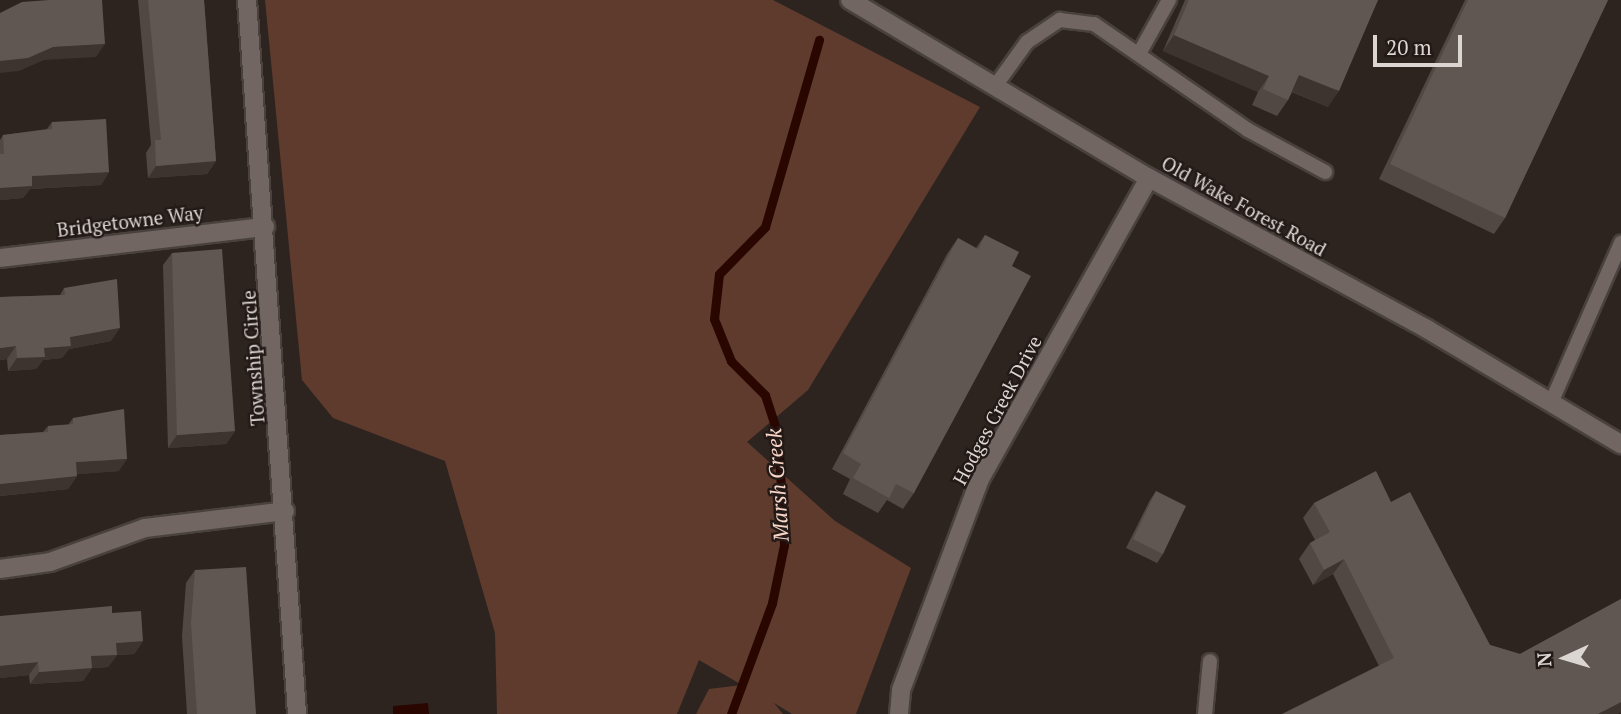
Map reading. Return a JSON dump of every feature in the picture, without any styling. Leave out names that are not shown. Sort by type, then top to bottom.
[{"type":"street","name":"Township Circle","points":[[247,0],[285,511],[297,714]]},
{"type":"street","name":"Old Wake Forest Road","points":[[850,0],[1149,178],[1551,402],[1621,444]]},
{"type":"street","name":"Hodges Creek Drive","points":[[899,714],[901,690],[980,479],[1149,178]]},
{"type":"street","name":"Bridgetowne Way","points":[[0,258],[265,227]]},
{"type":"street","points":[[0,569],[102,548],[145,528],[285,511]]},
{"type":"lane","points":[[1140,52],[1169,0]]},
{"type":"lane","points":[[996,85],[1027,42],[1059,20],[1094,24],[1140,52],[1248,130],[1325,172]]},
{"type":"lane","points":[[1551,402],[1621,243]]},
{"type":"lane","points":[[1205,714],[1210,661]]},
{"type":"shaded area","points":[[265,0],[773,0],[980,107],[808,390],[747,442],[835,521],[911,568],[856,714],[792,714],[774,703],[783,714],[696,714],[709,689],[742,685],[699,660],[677,714],[497,714],[495,633],[445,461],[333,418],[302,380]]},
{"type":"shaded area","points":[[428,703],[429,714],[393,714],[393,706]]},
{"type":"building","points":[[102,0],[105,44],[53,47],[28,58],[0,61],[0,13],[22,2]]},
{"type":"building","points":[[148,0],[204,0],[216,161],[156,166],[155,140],[161,140]]},
{"type":"building","points":[[1189,0],[1378,0],[1339,91],[1299,75],[1288,100],[1263,89],[1269,76],[1174,35]]},
{"type":"building","points":[[1468,0],[1608,0],[1505,218],[1390,164]]},
{"type":"building","points":[[106,119],[109,172],[32,176],[32,186],[0,188],[3,135],[52,129],[52,122]]},
{"type":"building","points":[[985,235],[1019,252],[1012,266],[1031,276],[914,493],[896,484],[889,498],[853,478],[861,464],[843,453],[958,238],[978,249]]},
{"type":"building","points":[[222,249],[235,431],[177,435],[172,253]]},
{"type":"building","points":[[117,279],[120,328],[70,337],[71,346],[44,348],[45,357],[17,358],[16,346],[0,348],[0,297],[65,295],[64,288]]},
{"type":"building","points":[[124,409],[127,459],[76,462],[77,476],[0,484],[0,435],[48,432],[48,426],[73,424],[73,418]]},
{"type":"building","points":[[1376,471],[1391,502],[1410,492],[1490,645],[1520,654],[1621,599],[1621,702],[1598,714],[1282,714],[1394,658],[1344,559],[1324,570],[1310,543],[1330,532],[1314,503]]},
{"type":"building","points":[[1156,491],[1186,506],[1163,554],[1133,539]]},
{"type":"building","points":[[246,567],[256,714],[197,714],[191,623],[195,570]]},
{"type":"building","points":[[112,606],[112,613],[141,611],[143,641],[116,643],[117,655],[91,656],[92,668],[39,672],[38,662],[0,666],[0,616]]},
{"type":"waterway","name":"Marsh Creek","points":[[731,714],[772,603],[784,545],[778,435],[765,395],[731,361],[714,319],[719,274],[765,227],[819,40]]}]
